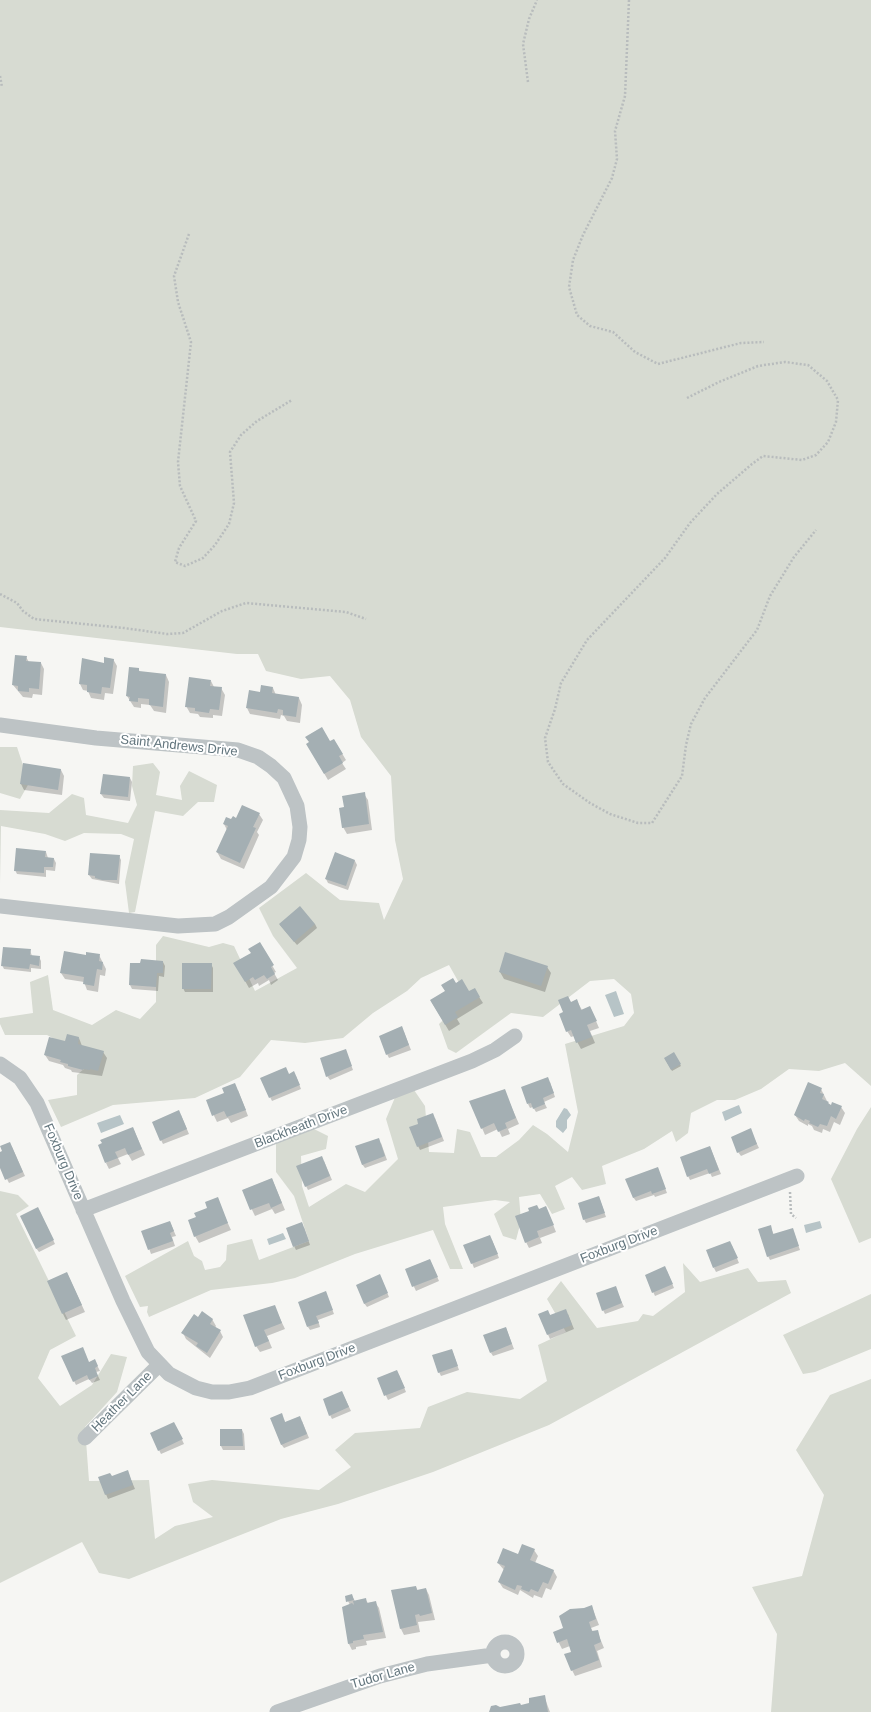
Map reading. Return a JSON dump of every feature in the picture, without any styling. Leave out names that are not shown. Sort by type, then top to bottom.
[{"type":"street","name":"Saint Andrews Drive","points":[[0,724],[96,738],[238,750],[258,758],[271,766],[284,778],[297,806],[300,827],[294,857],[271,887],[229,917],[215,924],[178,926],[0,906]]},
{"type":"street","name":"Blackheath Drive","points":[[83,1210],[472,1061],[495,1050],[515,1036]]},
{"type":"street","name":"Foxburg Drive","points":[[0,1064],[20,1078],[37,1103],[141,1341],[159,1365],[169,1374],[182,1381],[212,1392],[229,1392],[250,1388],[794,1178]]},
{"type":"street","name":"Heather Lane","points":[[85,1438],[159,1365]]},
{"type":"street","name":"Tudor Lane","points":[[277,1712],[380,1676],[427,1664],[493,1656]]},
{"type":"path","points":[[528,82],[523,44],[529,19],[537,0]]},
{"type":"path","points":[[629,0],[625,96],[615,131],[617,160],[612,178],[583,235],[573,260],[569,287],[577,315],[590,326],[613,332],[635,352],[658,364],[733,345],[764,342]]},
{"type":"path","points":[[0,76],[2,87]]},
{"type":"path","points":[[189,234],[174,276],[178,302],[191,342],[178,462],[180,486],[196,521],[178,548],[175,562],[186,566],[203,558],[215,545],[229,524],[234,503],[230,452],[241,435],[257,421],[292,400]]},
{"type":"path","points":[[687,398],[719,382],[758,366],[785,362],[808,365],[827,381],[838,400],[836,422],[828,442],[816,455],[802,460],[762,456],[752,464],[704,508],[690,523],[665,558],[587,640],[561,683],[555,709],[544,738],[548,762],[562,784],[590,803],[610,814],[638,823],[652,823],[682,776],[686,745],[691,724],[705,698],[757,630],[770,596],[794,557],[816,530]]},
{"type":"path","points":[[0,594],[17,603],[23,611],[34,619],[167,634],[183,633],[222,611],[246,603],[346,612],[366,619]]},
{"type":"path","points":[[794,1178],[791,1214],[796,1218]]},
{"type":"shaded area","points":[[0,0],[871,0],[871,1086],[845,1063],[819,1071],[789,1069],[761,1089],[735,1100],[717,1100],[691,1113],[688,1133],[676,1142],[672,1131],[644,1149],[602,1166],[606,1184],[582,1190],[572,1177],[555,1186],[565,1209],[552,1214],[540,1194],[519,1197],[521,1221],[516,1240],[503,1236],[494,1214],[510,1202],[495,1200],[443,1207],[445,1224],[463,1269],[450,1269],[433,1230],[355,1254],[295,1278],[272,1283],[211,1290],[149,1317],[147,1312],[148,1306],[140,1307],[125,1276],[188,1241],[194,1256],[202,1261],[205,1270],[220,1267],[226,1260],[227,1245],[252,1239],[259,1260],[309,1241],[294,1196],[276,1172],[276,1142],[312,1128],[328,1136],[326,1149],[301,1156],[302,1186],[309,1207],[346,1184],[365,1192],[398,1159],[386,1119],[396,1095],[414,1090],[425,1106],[429,1152],[454,1153],[457,1129],[470,1132],[481,1157],[496,1157],[519,1140],[533,1125],[547,1134],[568,1152],[578,1112],[565,1044],[624,1026],[634,1013],[631,994],[614,979],[590,981],[543,1017],[511,1013],[456,1053],[448,1049],[439,1024],[467,997],[449,965],[421,978],[407,991],[373,1013],[343,1038],[305,1043],[271,1040],[240,1077],[195,1098],[113,1105],[61,1127],[48,1100],[77,1095],[77,1075],[94,1060],[47,1035],[5,1035],[0,1024],[0,1018],[33,1013],[30,982],[48,975],[53,1010],[92,1025],[116,1010],[140,1019],[156,1002],[156,945],[163,936],[209,947],[223,943],[234,946],[255,991],[297,968],[273,936],[259,908],[306,873],[340,900],[379,903],[384,920],[403,879],[395,840],[391,776],[361,737],[350,700],[330,676],[301,679],[266,671],[258,654],[237,654],[0,627]]},
{"type":"shaded area","points":[[0,747],[17,747],[29,783],[20,799],[0,793]]},
{"type":"shaded area","points":[[153,763],[160,772],[156,795],[182,800],[180,786],[189,771],[217,785],[214,802],[198,802],[183,816],[155,811],[135,912],[129,913],[125,882],[134,839],[121,834],[84,833],[65,841],[45,834],[1,826],[0,884],[0,810],[49,813],[72,794],[84,798],[86,815],[128,823],[137,805],[132,786],[133,766]]},
{"type":"shaded area","points":[[616,991],[624,1014],[614,1017],[605,995]]},
{"type":"shaded area","points":[[739,1105],[742,1113],[725,1121],[722,1112]]},
{"type":"shaded area","points":[[871,1107],[871,1238],[859,1243],[831,1179],[857,1129]]},
{"type":"shaded area","points":[[564,1108],[567,1109],[571,1115],[567,1120],[567,1128],[563,1133],[556,1127],[556,1121]]},
{"type":"shaded area","points":[[120,1115],[124,1124],[101,1133],[97,1123]]},
{"type":"shaded area","points":[[0,1191],[18,1195],[29,1206],[16,1214],[76,1336],[50,1350],[38,1378],[60,1406],[92,1385],[111,1354],[127,1357],[117,1392],[85,1427],[89,1481],[149,1480],[155,1539],[175,1526],[213,1517],[193,1502],[188,1484],[212,1480],[319,1490],[351,1467],[335,1450],[355,1433],[420,1428],[428,1407],[467,1392],[520,1399],[547,1381],[538,1345],[566,1332],[547,1299],[561,1281],[597,1328],[638,1321],[643,1314],[653,1316],[685,1292],[683,1263],[700,1282],[748,1268],[758,1282],[786,1280],[791,1293],[549,1425],[433,1472],[338,1504],[281,1519],[129,1579],[99,1573],[82,1542],[0,1583]]},
{"type":"shaded area","points":[[820,1221],[822,1228],[806,1233],[804,1225]]},
{"type":"shaded area","points":[[283,1233],[286,1239],[269,1245],[267,1239]]},
{"type":"shaded area","points":[[871,1294],[871,1349],[815,1372],[803,1374],[783,1335]]},
{"type":"shaded area","points":[[871,1379],[871,1712],[771,1712],[777,1634],[752,1587],[802,1576],[824,1495],[796,1450],[830,1395]]},
{"type":"building","points":[[15,655],[27,656],[26,661],[41,662],[39,689],[29,688],[29,692],[18,691],[18,686],[12,685]]},
{"type":"building","points":[[104,657],[114,659],[110,688],[102,687],[101,694],[87,692],[87,685],[79,684],[82,658],[104,663]]},
{"type":"building","points":[[129,667],[139,668],[139,671],[166,674],[163,707],[149,705],[149,699],[138,698],[138,702],[129,701],[130,697],[126,696]]},
{"type":"building","points":[[189,677],[211,680],[210,686],[222,687],[219,710],[210,709],[209,713],[195,711],[195,708],[185,707]]},
{"type":"building","points":[[261,685],[273,687],[272,693],[299,697],[296,717],[283,715],[283,710],[278,709],[277,713],[246,708],[249,690],[260,692]]},
{"type":"building","points":[[322,727],[330,741],[334,739],[343,754],[339,756],[343,763],[324,774],[306,744],[309,742],[305,737]]},
{"type":"building","points":[[23,763],[61,769],[58,790],[20,784]]},
{"type":"building","points":[[103,774],[130,777],[128,797],[100,794]]},
{"type":"building","points":[[365,792],[369,824],[342,828],[339,808],[344,807],[342,796]]},
{"type":"building","points":[[242,805],[260,813],[253,827],[256,828],[240,863],[216,852],[228,826],[223,824],[226,817],[231,819],[233,816],[236,818]]},
{"type":"building","points":[[16,848],[46,851],[45,857],[54,858],[53,867],[44,867],[44,873],[14,871]]},
{"type":"building","points":[[335,852],[355,860],[346,886],[325,879]]},
{"type":"building","points":[[90,853],[120,855],[117,880],[102,880],[95,878],[95,876],[88,875]]},
{"type":"building","points":[[300,906],[315,924],[294,942],[279,924]]},
{"type":"building","points":[[260,942],[274,965],[271,967],[275,974],[267,979],[264,975],[255,980],[253,977],[245,982],[233,963],[251,953],[248,949]]},
{"type":"building","points":[[3,947],[31,949],[30,955],[40,956],[39,966],[30,964],[29,969],[1,966]]},
{"type":"building","points":[[64,951],[86,955],[86,952],[100,954],[99,961],[103,962],[102,970],[97,969],[94,986],[83,984],[84,977],[60,973]]},
{"type":"building","points":[[505,952],[548,966],[541,986],[499,972]]},
{"type":"building","points":[[141,959],[163,961],[163,973],[157,973],[156,987],[129,985],[130,963],[140,963]]},
{"type":"building","points":[[182,963],[212,963],[211,989],[182,989]]},
{"type":"building","points":[[453,978],[456,983],[462,979],[469,991],[475,988],[480,997],[455,1012],[458,1017],[445,1025],[430,1000],[445,991],[441,985]]},
{"type":"building","points":[[568,996],[571,1002],[577,999],[581,1010],[590,1006],[597,1021],[587,1025],[592,1037],[576,1043],[571,1030],[566,1032],[559,1014],[563,1012],[558,1000]]},
{"type":"building","points":[[402,1026],[409,1045],[386,1055],[379,1036]]},
{"type":"building","points":[[67,1034],[79,1037],[78,1044],[104,1051],[98,1071],[90,1069],[83,1070],[68,1066],[68,1064],[60,1062],[61,1060],[44,1055],[49,1037],[65,1041]]},
{"type":"building","points":[[346,1049],[352,1066],[326,1077],[320,1058]]},
{"type":"building","points":[[674,1052],[681,1064],[671,1070],[664,1058]]},
{"type":"building","points":[[286,1067],[289,1074],[294,1071],[300,1085],[269,1098],[260,1078]]},
{"type":"building","points":[[548,1077],[554,1093],[543,1098],[545,1104],[533,1109],[531,1103],[527,1104],[521,1087]]},
{"type":"building","points":[[808,1082],[822,1088],[820,1093],[824,1094],[822,1099],[829,1102],[828,1103],[831,1105],[832,1102],[842,1106],[836,1119],[831,1116],[827,1126],[820,1124],[818,1127],[809,1123],[810,1121],[805,1119],[804,1121],[794,1115]]},
{"type":"building","points":[[235,1083],[246,1110],[227,1117],[224,1111],[212,1116],[206,1100],[224,1093],[222,1088]]},
{"type":"building","points":[[505,1089],[516,1118],[505,1123],[507,1128],[498,1132],[494,1123],[481,1129],[469,1101]]},
{"type":"building","points":[[179,1110],[187,1129],[160,1141],[152,1122]]},
{"type":"building","points":[[433,1113],[442,1137],[417,1147],[409,1127],[418,1124],[417,1119]]},
{"type":"building","points":[[133,1127],[142,1149],[128,1155],[125,1148],[115,1152],[118,1158],[105,1163],[98,1145],[102,1143],[100,1140]]},
{"type":"building","points":[[751,1128],[757,1144],[737,1153],[731,1137]]},
{"type":"building","points":[[379,1138],[385,1156],[362,1165],[355,1146]]},
{"type":"building","points":[[10,1142],[23,1172],[5,1180],[0,1168],[0,1152],[2,1151],[0,1146]]},
{"type":"building","points":[[710,1146],[719,1170],[709,1174],[707,1169],[687,1177],[680,1157]]},
{"type":"building","points":[[322,1156],[330,1176],[305,1187],[296,1166]]},
{"type":"building","points":[[658,1167],[666,1189],[652,1194],[651,1191],[633,1198],[625,1179]]},
{"type":"building","points":[[272,1178],[282,1203],[271,1208],[269,1203],[250,1210],[242,1190]]},
{"type":"building","points":[[599,1196],[605,1213],[583,1220],[578,1203]]},
{"type":"building","points":[[218,1197],[228,1223],[194,1237],[188,1220],[196,1217],[194,1213],[207,1208],[205,1202]]},
{"type":"building","points":[[537,1205],[539,1209],[546,1206],[554,1225],[537,1231],[539,1237],[525,1243],[515,1216],[529,1211],[528,1208]]},
{"type":"building","points":[[38,1207],[54,1240],[36,1249],[20,1216]]},
{"type":"building","points":[[170,1221],[174,1231],[170,1233],[173,1241],[148,1250],[141,1231]]},
{"type":"building","points":[[302,1222],[309,1241],[293,1247],[286,1228]]},
{"type":"building","points":[[771,1225],[773,1234],[793,1228],[799,1246],[767,1257],[758,1229]]},
{"type":"building","points":[[490,1235],[498,1254],[471,1264],[463,1245]]},
{"type":"building","points":[[730,1241],[738,1258],[713,1268],[706,1250]]},
{"type":"building","points":[[430,1259],[438,1277],[412,1287],[405,1269]]},
{"type":"building","points":[[665,1266],[673,1284],[652,1293],[645,1275]]},
{"type":"building","points":[[67,1272],[82,1305],[62,1314],[47,1281]]},
{"type":"building","points":[[380,1274],[388,1293],[364,1304],[356,1285]]},
{"type":"building","points":[[616,1286],[622,1303],[602,1311],[596,1293]]},
{"type":"building","points":[[326,1291],[333,1310],[316,1316],[319,1323],[307,1327],[298,1302]]},
{"type":"building","points":[[275,1305],[282,1323],[264,1330],[269,1341],[255,1347],[243,1315]]},
{"type":"building","points":[[566,1309],[572,1325],[547,1335],[538,1314],[548,1310],[550,1315]]},
{"type":"building","points":[[202,1311],[213,1319],[210,1324],[221,1330],[207,1353],[196,1346],[198,1343],[181,1333],[194,1314],[198,1317]]},
{"type":"building","points":[[506,1327],[512,1344],[490,1353],[483,1335]]},
{"type":"building","points":[[83,1347],[89,1362],[95,1359],[98,1366],[95,1368],[98,1376],[89,1380],[87,1375],[73,1382],[61,1356]]},
{"type":"building","points":[[452,1349],[458,1366],[438,1373],[432,1355]]},
{"type":"building","points":[[397,1370],[405,1388],[384,1396],[377,1378]]},
{"type":"building","points":[[342,1391],[349,1407],[329,1416],[323,1399]]},
{"type":"building","points":[[282,1413],[285,1422],[300,1416],[307,1434],[281,1445],[270,1418]]},
{"type":"building","points":[[174,1422],[183,1439],[158,1451],[150,1433]]},
{"type":"building","points":[[220,1429],[242,1429],[243,1446],[220,1446]]},
{"type":"building","points":[[128,1470],[133,1485],[105,1495],[98,1477],[110,1473],[112,1476]]},
{"type":"building","points":[[522,1544],[535,1549],[530,1560],[554,1570],[548,1584],[543,1582],[538,1592],[531,1589],[529,1592],[521,1589],[522,1586],[517,1585],[515,1590],[498,1582],[505,1566],[497,1563],[503,1548],[518,1554]]},
{"type":"building","points":[[416,1586],[417,1590],[426,1588],[432,1613],[420,1616],[419,1614],[415,1615],[417,1625],[400,1629],[391,1590]]},
{"type":"building","points":[[352,1594],[354,1600],[346,1602],[345,1596]]},
{"type":"building","points":[[366,1598],[367,1603],[376,1601],[383,1632],[363,1635],[364,1639],[353,1641],[353,1643],[348,1644],[342,1607],[352,1603],[354,1605],[353,1601]]},
{"type":"building","points":[[592,1605],[596,1619],[589,1622],[592,1631],[598,1630],[601,1642],[594,1645],[599,1660],[571,1671],[564,1654],[571,1652],[567,1639],[557,1643],[553,1632],[563,1628],[559,1616],[570,1609],[584,1608]]},
{"type":"building","points":[[545,1695],[548,1712],[489,1712],[491,1706],[496,1705],[500,1707],[520,1703],[521,1705],[529,1703],[529,1698]]}]
